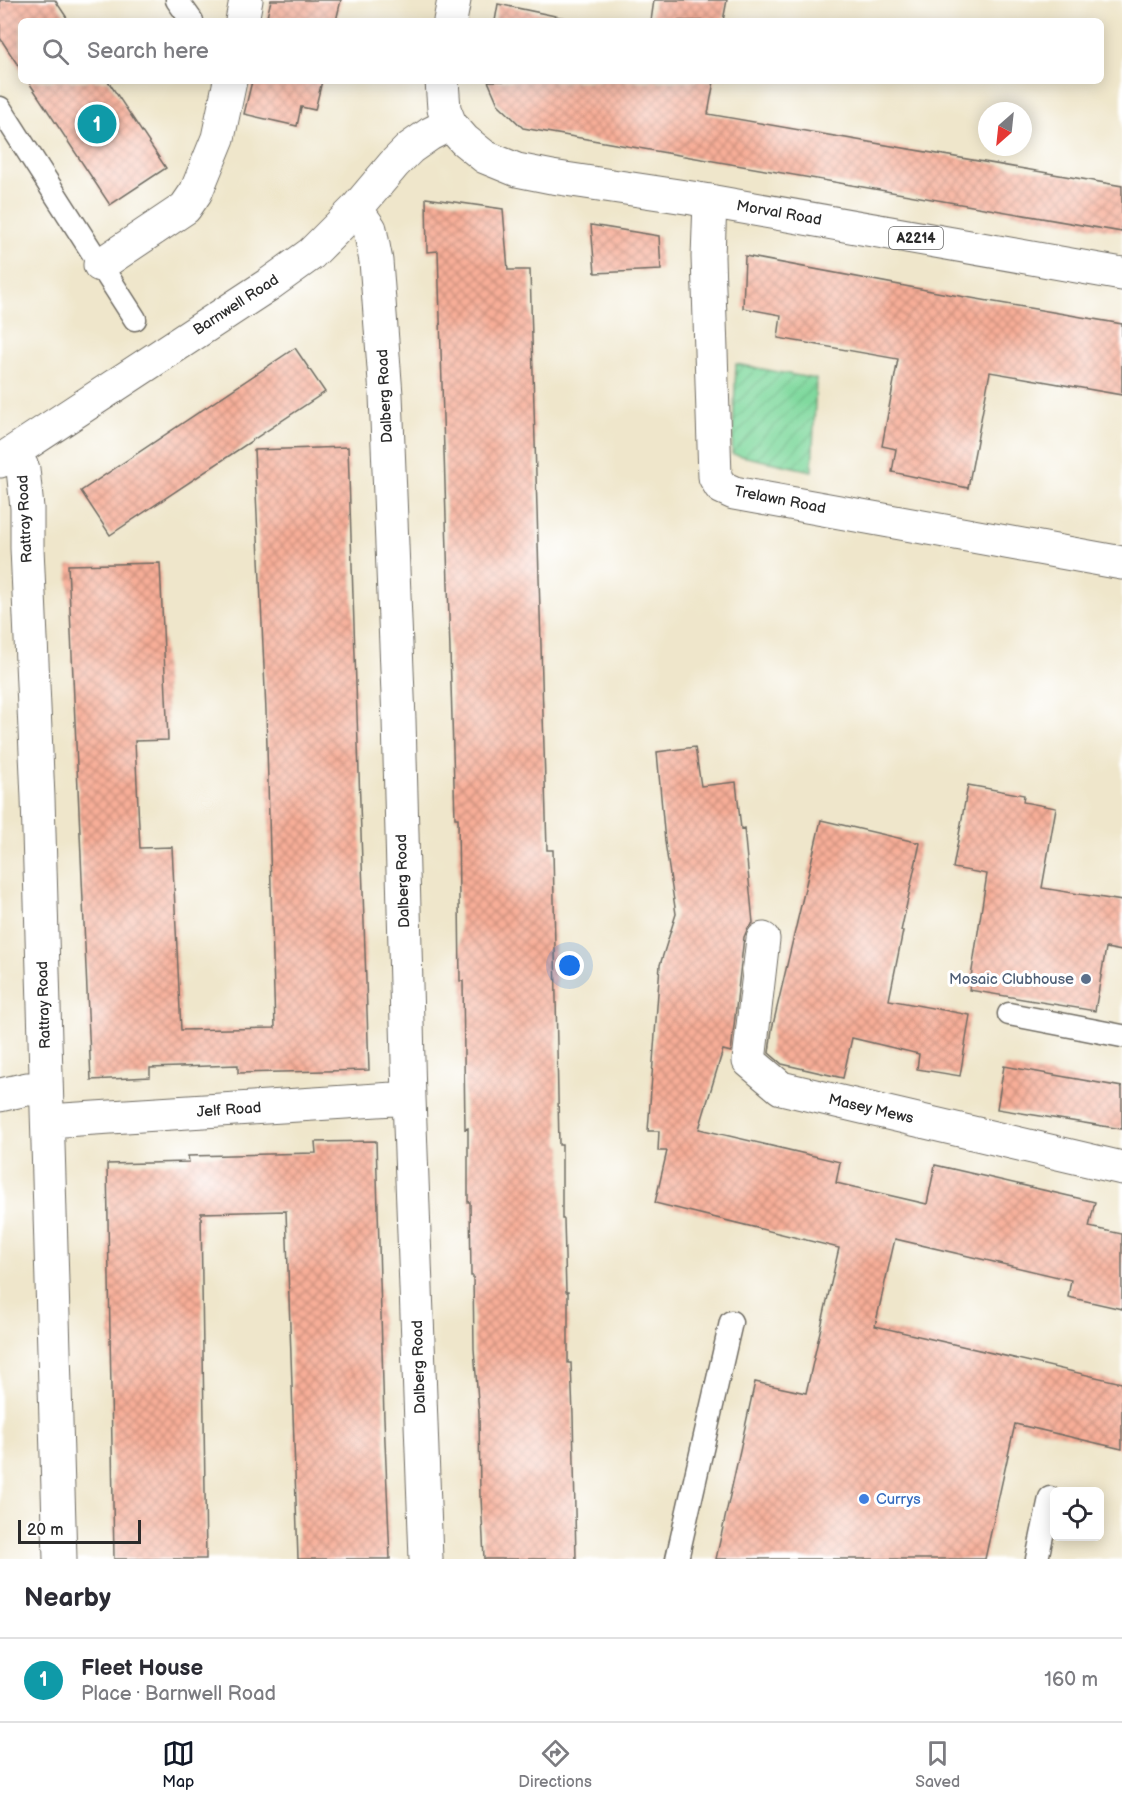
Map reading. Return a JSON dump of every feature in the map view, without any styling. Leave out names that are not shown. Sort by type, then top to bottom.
[{"type":"street","points":[[243,18],[246,0]]},
{"type":"street","points":[[451,18],[454,0]]},
{"type":"street","points":[[100,265],[184,208],[196,192],[218,138],[229,84]]},
{"type":"street","points":[[442,84],[444,109],[450,124]]},
{"type":"street","name":"Morval Road","points":[[450,124],[464,140],[485,157],[517,170],[710,201],[1122,274]]},
{"type":"street","name":"Barnwell Road","points":[[7,457],[268,285],[311,254],[356,209],[410,148],[450,124]]},
{"type":"street","name":"Trelawn Road","points":[[710,201],[708,256],[713,431],[716,477],[721,487],[734,493],[1122,562]]},
{"type":"street","name":"Dalberg Road","points":[[356,209],[370,229],[376,261],[386,395],[399,720],[409,1098],[426,1559]]},
{"type":"street","name":"Rattray Road","points":[[7,457],[23,469],[27,508],[38,798],[60,1559]]},
{"type":"street","name":"Masey Mews","points":[[763,939],[749,1061],[781,1088],[1122,1168]]},
{"type":"street","points":[[0,1095],[27,1089],[46,1088]]},
{"type":"street","name":"Jelf Road","points":[[48,1121],[409,1098]]},
{"type":"lane","points":[[177,0],[190,18]]},
{"type":"lane","points":[[0,108],[135,319]]},
{"type":"lane","points":[[1009,1014],[1122,1036]]},
{"type":"lane","points":[[677,1559],[730,1322]]},
{"type":"lane","points":[[1037,1559],[1050,1498]]},
{"type":"green space","points":[[736,364],[816,379],[812,471],[732,454]]},
{"type":"building","points":[[0,0],[55,0],[67,18],[18,18],[18,65],[0,38]]},
{"type":"building","points":[[271,0],[341,0],[337,18],[267,18]]},
{"type":"building","points":[[654,0],[727,0],[724,18],[651,18]]},
{"type":"building","points":[[498,4],[566,18],[496,18]]},
{"type":"building","points":[[30,84],[110,84],[166,168],[110,205]]},
{"type":"building","points":[[251,84],[321,84],[315,110],[301,107],[297,126],[244,114]]},
{"type":"building","points":[[489,84],[713,84],[708,114],[1122,186],[1122,232],[523,128],[498,104]]},
{"type":"building","points":[[426,198],[503,209],[508,270],[530,270],[547,850],[553,850],[559,1145],[562,1145],[562,1219],[564,1219],[566,1292],[568,1292],[568,1363],[571,1363],[576,1559],[484,1559],[480,1497],[479,1413],[474,1349],[473,1276],[471,1276],[470,1202],[468,1202],[468,1128],[465,1129],[458,818],[455,818],[438,251],[427,252]]},
{"type":"building","points":[[591,225],[659,236],[661,270],[595,273]]},
{"type":"building","points":[[745,256],[1122,324],[1122,395],[990,372],[968,488],[892,472],[896,449],[882,446],[898,359],[778,338],[781,315],[743,308]]},
{"type":"building","points":[[295,348],[325,392],[110,535],[81,491]]},
{"type":"building","points":[[348,447],[369,1070],[238,1073],[238,1065],[150,1068],[150,1077],[91,1080],[68,565],[160,563],[168,740],[135,741],[140,848],[172,847],[181,1030],[275,1028],[266,711],[254,450]]},
{"type":"building","points":[[695,747],[701,786],[736,782],[741,829],[744,828],[753,923],[744,937],[731,1052],[723,1050],[699,1129],[840,1162],[836,1183],[927,1204],[935,1165],[1095,1202],[1089,1227],[1122,1234],[1122,1309],[1068,1297],[1071,1280],[895,1239],[875,1326],[1122,1383],[1122,1449],[1015,1424],[985,1559],[716,1559],[755,1382],[806,1393],[839,1248],[655,1203],[667,1151],[658,1151],[659,1131],[648,1131],[660,965],[676,914],[665,842],[657,752]]},
{"type":"building","points":[[968,785],[1024,795],[1023,802],[1056,808],[1042,888],[1122,901],[1122,951],[1106,948],[1095,1011],[969,990],[987,874],[953,868]]},
{"type":"building","points":[[821,820],[920,843],[889,1000],[970,1015],[960,1076],[917,1069],[919,1054],[852,1038],[843,1078],[782,1064],[769,1053],[772,1029]]},
{"type":"building","points":[[1004,1066],[1122,1087],[1122,1129],[997,1109]]},
{"type":"building","points":[[376,1141],[390,1559],[298,1559],[286,1211],[201,1213],[206,1559],[114,1559],[107,1164],[189,1162],[188,1156],[316,1153],[315,1142]]},
{"type":"place","name":"Fleet House","points":[[97,124]]},
{"type":"place","name":"Mosaic Clubhouse","points":[[1086,979]]},
{"type":"place","name":"Currys","points":[[864,1499]]}]
